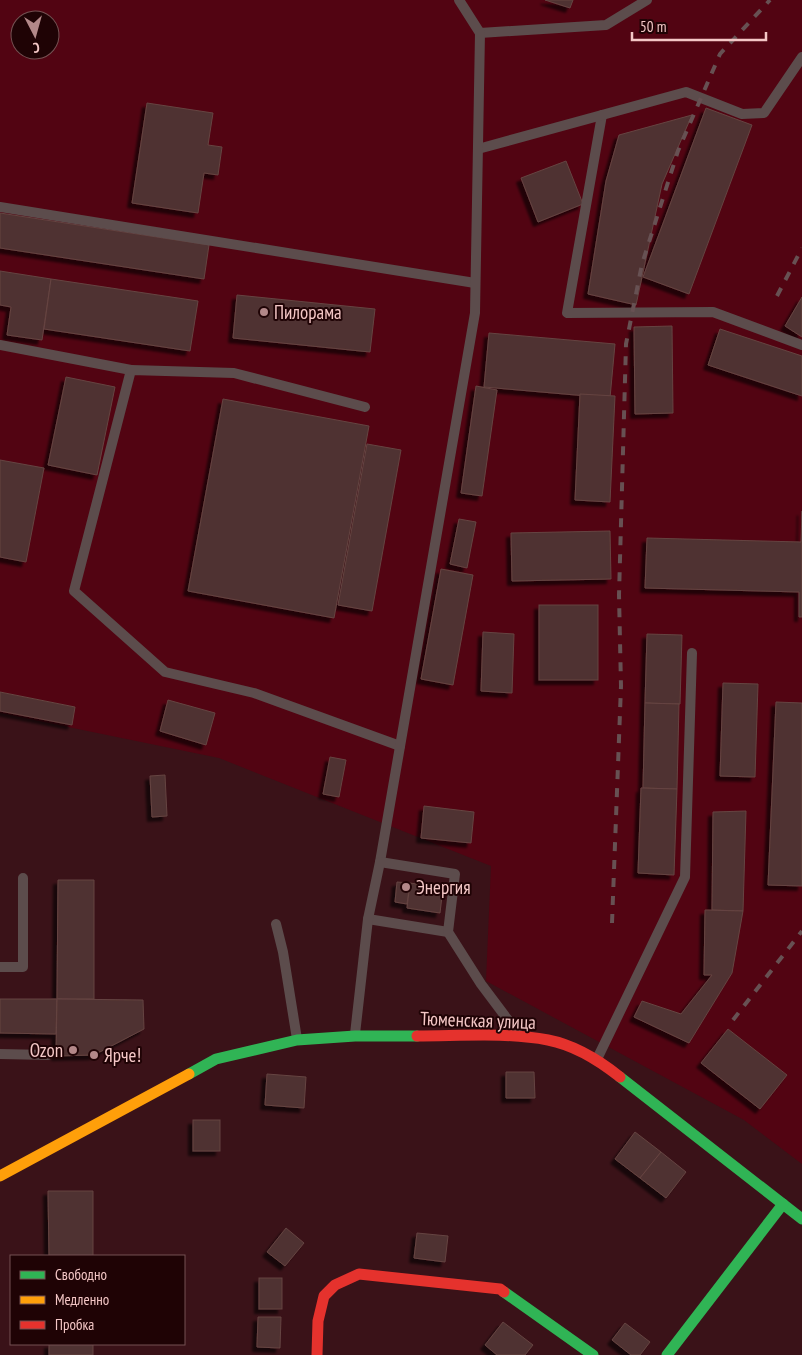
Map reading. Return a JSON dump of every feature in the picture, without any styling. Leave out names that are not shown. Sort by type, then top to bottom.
[{"type":"main road","name":"Тюменская улица","points":[[0,1176],[216,1058],[297,1040],[354,1036],[520,1036],[574,1048],[608,1067],[802,1219]]},
{"type":"main road","points":[[667,1355],[784,1204]]},
{"type":"main road","points":[[317,1355],[319,1308],[327,1291],[340,1281],[359,1274],[500,1288],[593,1355]]},
{"type":"lane","points":[[354,1036],[368,919],[380,862],[475,312],[480,33],[459,0]]},
{"type":"lane","points":[[480,33],[606,24],[647,0]]},
{"type":"lane","points":[[478,149],[686,92],[742,114],[764,113],[802,56]]},
{"type":"lane","points":[[602,115],[568,313],[713,312],[802,345]]},
{"type":"lane","points":[[0,207],[476,283]]},
{"type":"lane","points":[[0,345],[131,370],[234,373],[365,407]]},
{"type":"lane","points":[[131,370],[74,591],[164,672],[254,693],[400,746]]},
{"type":"lane","points":[[596,1060],[685,877],[692,653]]},
{"type":"lane","points":[[380,862],[455,874],[448,932],[481,984],[520,1036]]},
{"type":"lane","points":[[0,967],[23,967],[23,878]]},
{"type":"lane","points":[[368,919],[448,932]]},
{"type":"lane","points":[[276,924],[283,952],[297,1040]]},
{"type":"lane","points":[[0,1054],[48,1056]]},
{"type":"shaded area","points":[[0,0],[802,0],[802,1164],[744,1120],[486,981],[491,866],[219,758],[0,713]]},
{"type":"building","points":[[545,0],[573,0],[570,8]]},
{"type":"building","points":[[147,103],[213,113],[208,145],[222,147],[218,175],[204,173],[198,213],[132,203]]},
{"type":"building","points":[[706,108],[752,125],[689,294],[643,277]]},
{"type":"building","points":[[692,115],[662,184],[636,305],[588,294],[606,181],[619,135]]},
{"type":"building","points":[[566,161],[583,204],[538,222],[521,178]]},
{"type":"building","points":[[0,213],[209,245],[204,279],[0,248]]},
{"type":"building","points":[[0,271],[51,279],[42,340],[7,335],[11,307],[0,305]]},
{"type":"building","points":[[51,279],[198,301],[190,351],[44,329]]},
{"type":"building","points":[[237,295],[375,309],[370,352],[233,338]]},
{"type":"building","points":[[802,297],[802,337],[785,326]]},
{"type":"building","points":[[672,326],[673,413],[635,414],[634,327]]},
{"type":"building","points":[[720,329],[802,356],[802,396],[708,365]]},
{"type":"building","points":[[489,333],[615,344],[610,398],[484,387]]},
{"type":"building","points":[[66,377],[115,387],[97,475],[48,465]]},
{"type":"building","points":[[476,386],[497,390],[482,496],[461,493]]},
{"type":"building","points":[[580,394],[615,396],[610,502],[575,500]]},
{"type":"building","points":[[223,399],[369,426],[334,618],[188,591]]},
{"type":"building","points":[[367,444],[401,450],[372,611],[338,605]]},
{"type":"building","points":[[0,460],[44,468],[26,562],[0,557]]},
{"type":"building","points":[[802,511],[802,617],[799,617],[799,592],[645,588],[647,538],[801,542]]},
{"type":"building","points":[[459,519],[476,522],[467,568],[450,564]]},
{"type":"building","points":[[610,531],[611,579],[512,581],[511,533]]},
{"type":"building","points":[[441,569],[473,575],[453,685],[421,679]]},
{"type":"building","points":[[539,605],[598,605],[598,680],[539,680]]},
{"type":"building","points":[[483,632],[514,634],[512,693],[481,691]]},
{"type":"building","points":[[647,634],[682,635],[680,704],[645,703]]},
{"type":"building","points":[[723,683],[758,684],[755,777],[720,776]]},
{"type":"building","points":[[0,692],[75,707],[72,725],[0,711]]},
{"type":"building","points":[[168,700],[215,713],[206,745],[160,731]]},
{"type":"building","points":[[776,702],[802,703],[802,886],[768,885]]},
{"type":"building","points":[[645,703],[679,704],[677,789],[643,788]]},
{"type":"building","points":[[330,757],[346,760],[339,797],[323,794]]},
{"type":"building","points":[[165,775],[167,816],[152,817],[150,776]]},
{"type":"building","points":[[641,788],[677,789],[674,875],[638,873]]},
{"type":"building","points":[[424,806],[474,812],[471,843],[421,838]]},
{"type":"building","points":[[746,811],[743,911],[712,910],[713,812]]},
{"type":"building","points":[[58,880],[94,880],[94,999],[57,999]]},
{"type":"building","points":[[397,882],[410,883],[407,904],[395,902]]},
{"type":"building","points":[[410,883],[443,888],[440,913],[407,908]]},
{"type":"building","points":[[705,910],[743,911],[732,973],[689,1043],[634,1017],[642,1001],[681,1014],[712,975],[704,975]]},
{"type":"building","points":[[0,999],[57,999],[56,1034],[0,1033]]},
{"type":"building","points":[[57,999],[143,1000],[144,1029],[94,1055],[56,1056]]},
{"type":"building","points":[[728,1029],[787,1075],[760,1109],[701,1063]]},
{"type":"building","points":[[506,1072],[534,1072],[535,1098],[506,1098]]},
{"type":"building","points":[[267,1074],[306,1077],[304,1108],[265,1105]]},
{"type":"building","points":[[193,1120],[220,1120],[220,1151],[193,1151]]},
{"type":"building","points":[[635,1132],[661,1152],[640,1178],[615,1159]]},
{"type":"building","points":[[661,1152],[686,1172],[666,1198],[640,1178]]},
{"type":"building","points":[[48,1191],[93,1191],[93,1255],[49,1255]]},
{"type":"building","points":[[286,1228],[304,1243],[285,1266],[267,1252]]},
{"type":"building","points":[[417,1233],[448,1236],[445,1262],[414,1258]]},
{"type":"building","points":[[259,1278],[282,1278],[282,1309],[259,1309]]},
{"type":"building","points":[[258,1317],[281,1317],[280,1348],[257,1347]]},
{"type":"building","points":[[503,1322],[533,1345],[525,1355],[497,1355],[485,1345]]},
{"type":"building","points":[[625,1323],[650,1342],[640,1355],[631,1355],[612,1340]]},
{"type":"building","points":[[49,1345],[93,1345],[93,1355],[49,1355]]},
{"type":"railway","points":[[612,923],[621,686],[619,595],[626,344],[642,264],[678,151],[720,54],[770,0]]},
{"type":"railway","points":[[777,296],[802,248]]},
{"type":"railway","points":[[733,1020],[802,931]]},
{"type":"traffic: fast","points":[[189,1074],[216,1059],[297,1040],[355,1036],[417,1036]]},
{"type":"traffic: fast","points":[[620,1077],[802,1219]]},
{"type":"traffic: fast","points":[[667,1355],[783,1204]]},
{"type":"traffic: fast","points":[[504,1292],[593,1355]]},
{"type":"traffic: slow","points":[[0,1176],[189,1074]]},
{"type":"traffic: jam","points":[[417,1036],[499,1035],[558,1042],[586,1054],[620,1077]]},
{"type":"traffic: jam","points":[[317,1355],[318,1321],[324,1296],[335,1285],[359,1274],[500,1289],[504,1292]]},
{"type":"place","name":"Пилорама","points":[[264,312]]},
{"type":"place","name":"Энергия","points":[[406,887]]},
{"type":"place","name":"Ozon","points":[[73,1050]]},
{"type":"place","name":"Ярче!","points":[[94,1055]]}]
